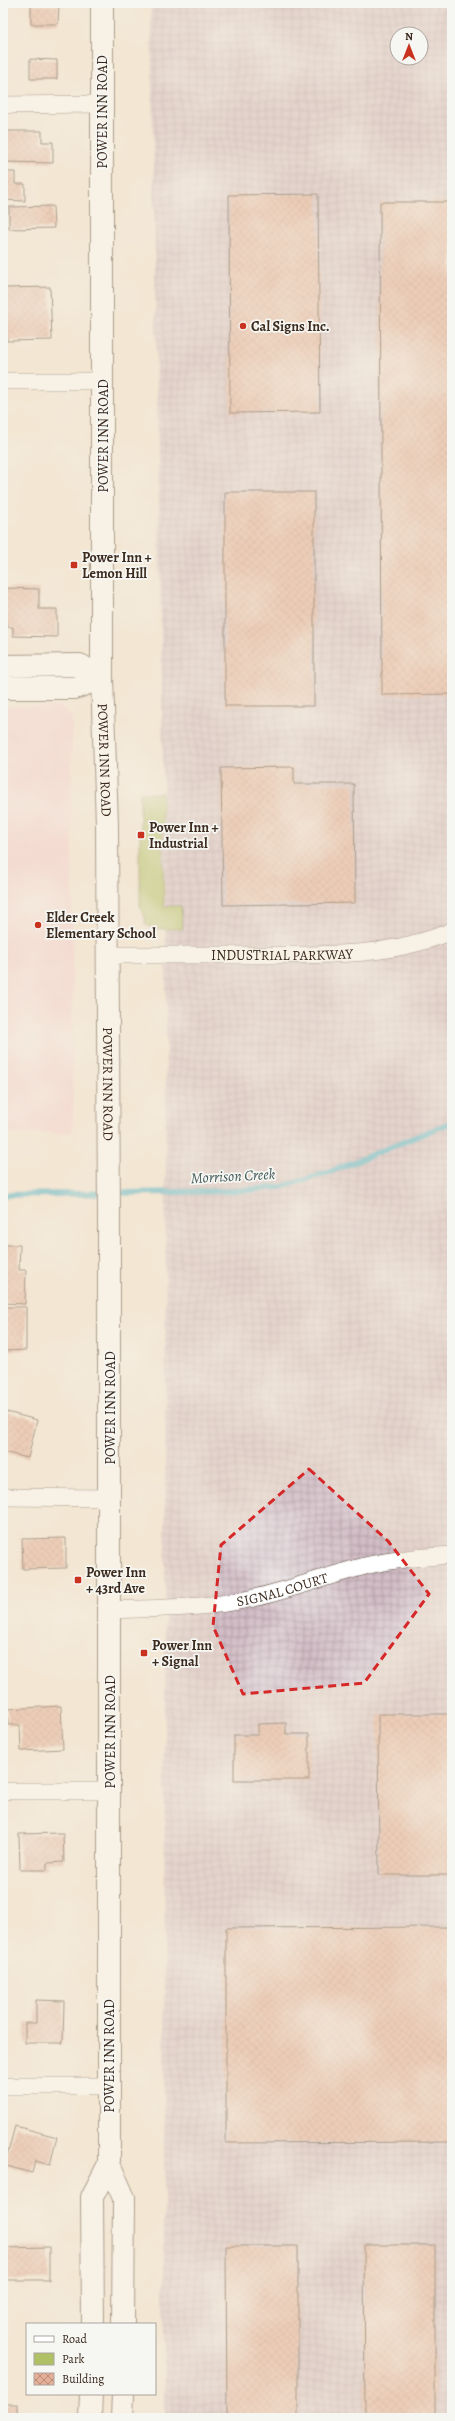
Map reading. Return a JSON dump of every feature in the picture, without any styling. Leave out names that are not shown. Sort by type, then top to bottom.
[{"type":"main road","name":"POWER INN ROAD","points":[[102,3],[102,678],[107,824],[110,1498],[109,2164],[124,2198],[123,2323]]},
{"type":"main road","points":[[3,666],[80,666],[102,678]]},
{"type":"main road","points":[[3,688],[75,688],[102,678]]},
{"type":"main road","name":"POWER INN ROAD","points":[[93,2323],[92,2197],[109,2164]]},
{"type":"main road","points":[[90,2418],[91,2395]]},
{"type":"main road","points":[[122,2395],[122,2418]]},
{"type":"street","points":[[3,105],[102,104]]},
{"type":"street","points":[[3,381],[102,381]]},
{"type":"street","name":"INDUSTRIAL PARKWAY","points":[[108,955],[341,955],[395,949],[428,941],[452,931]]},
{"type":"street","points":[[3,1497],[110,1498]]},
{"type":"street","name":"SIGNAL COURT","points":[[110,1610],[190,1607],[248,1600],[304,1586],[365,1566],[412,1558],[452,1555]]},
{"type":"street","points":[[3,1791],[110,1791]]},
{"type":"street","points":[[3,2086],[109,2086]]},
{"type":"highlighted area","points":[[309,1469],[388,1541],[429,1594],[364,1683],[243,1694],[213,1626],[221,1545]]},
{"type":"shaded area","points":[[151,3],[452,3],[452,2418],[164,2418],[166,955]]},
{"type":"shaded area","name":"Elder Creek Elementary School","points":[[3,706],[61,706],[72,717],[73,1133],[3,1134]]},
{"type":"green space","points":[[140,793],[162,793],[164,906],[181,906],[183,929],[155,929],[144,924],[146,920],[140,906]]},
{"type":"building","points":[[31,5],[59,5],[58,24],[31,24]]},
{"type":"building","points":[[30,59],[57,60],[57,79],[30,79]]},
{"type":"building","points":[[3,131],[42,131],[42,142],[53,142],[53,163],[3,162]]},
{"type":"building","points":[[3,172],[15,172],[15,184],[25,184],[25,201],[3,200]]},
{"type":"building","points":[[318,194],[320,412],[230,413],[229,195]]},
{"type":"building","points":[[380,202],[452,202],[452,694],[382,695]]},
{"type":"building","points":[[53,206],[54,228],[9,229],[9,207]]},
{"type":"building","points":[[50,287],[52,340],[7,341],[5,288]]},
{"type":"building","points":[[225,492],[314,492],[314,706],[225,706]]},
{"type":"building","points":[[3,588],[39,589],[39,609],[57,609],[57,637],[13,636],[13,627],[3,627]]},
{"type":"building","points":[[294,767],[294,784],[354,784],[355,903],[223,905],[221,768]]},
{"type":"building","points":[[3,1245],[20,1245],[19,1270],[26,1270],[25,1304],[3,1303]]},
{"type":"building","points":[[3,1307],[26,1307],[26,1350],[3,1351]]},
{"type":"building","points":[[3,1411],[37,1420],[28,1458],[3,1452]]},
{"type":"building","points":[[66,1538],[66,1568],[23,1569],[22,1539]]},
{"type":"building","points":[[61,1706],[63,1749],[21,1751],[20,1725],[8,1725],[7,1709]]},
{"type":"building","points":[[378,1714],[452,1714],[452,1875],[379,1875]]},
{"type":"building","points":[[286,1723],[286,1734],[309,1734],[309,1780],[234,1780],[234,1735],[258,1735],[258,1724]]},
{"type":"building","points":[[63,1833],[64,1862],[47,1863],[47,1870],[20,1870],[19,1834]]},
{"type":"building","points":[[452,1927],[452,2142],[226,2143],[226,1928]]},
{"type":"building","points":[[36,2000],[64,2001],[63,2043],[25,2043],[25,2023],[36,2023]]},
{"type":"building","points":[[15,2126],[57,2137],[50,2165],[35,2161],[32,2173],[3,2165],[3,2155],[7,2156]]},
{"type":"building","points":[[364,2245],[435,2245],[435,2418],[365,2418]]},
{"type":"building","points":[[226,2246],[298,2246],[298,2418],[227,2418]]},
{"type":"building","points":[[49,2247],[49,2280],[3,2280],[3,2248]]},
{"type":"building","points":[[3,2404],[17,2404],[17,2418],[3,2418]]},
{"type":"waterway","name":"Morrison Creek","points":[[3,1195],[233,1191],[281,1187],[330,1172],[452,1122]]},
{"type":"place","name":"Cal Signs Inc.","points":[[243,326]]},
{"type":"place","name":"Power Inn + Lemon Hill","points":[[74,565]]},
{"type":"place","name":"Power Inn + Industrial","points":[[141,835]]},
{"type":"place","name":"Elder Creek Elementary School","points":[[38,925]]},
{"type":"place","name":"Power Inn + 43rd Ave","points":[[78,1580]]},
{"type":"place","name":"Power Inn + Signal","points":[[144,1653]]}]
